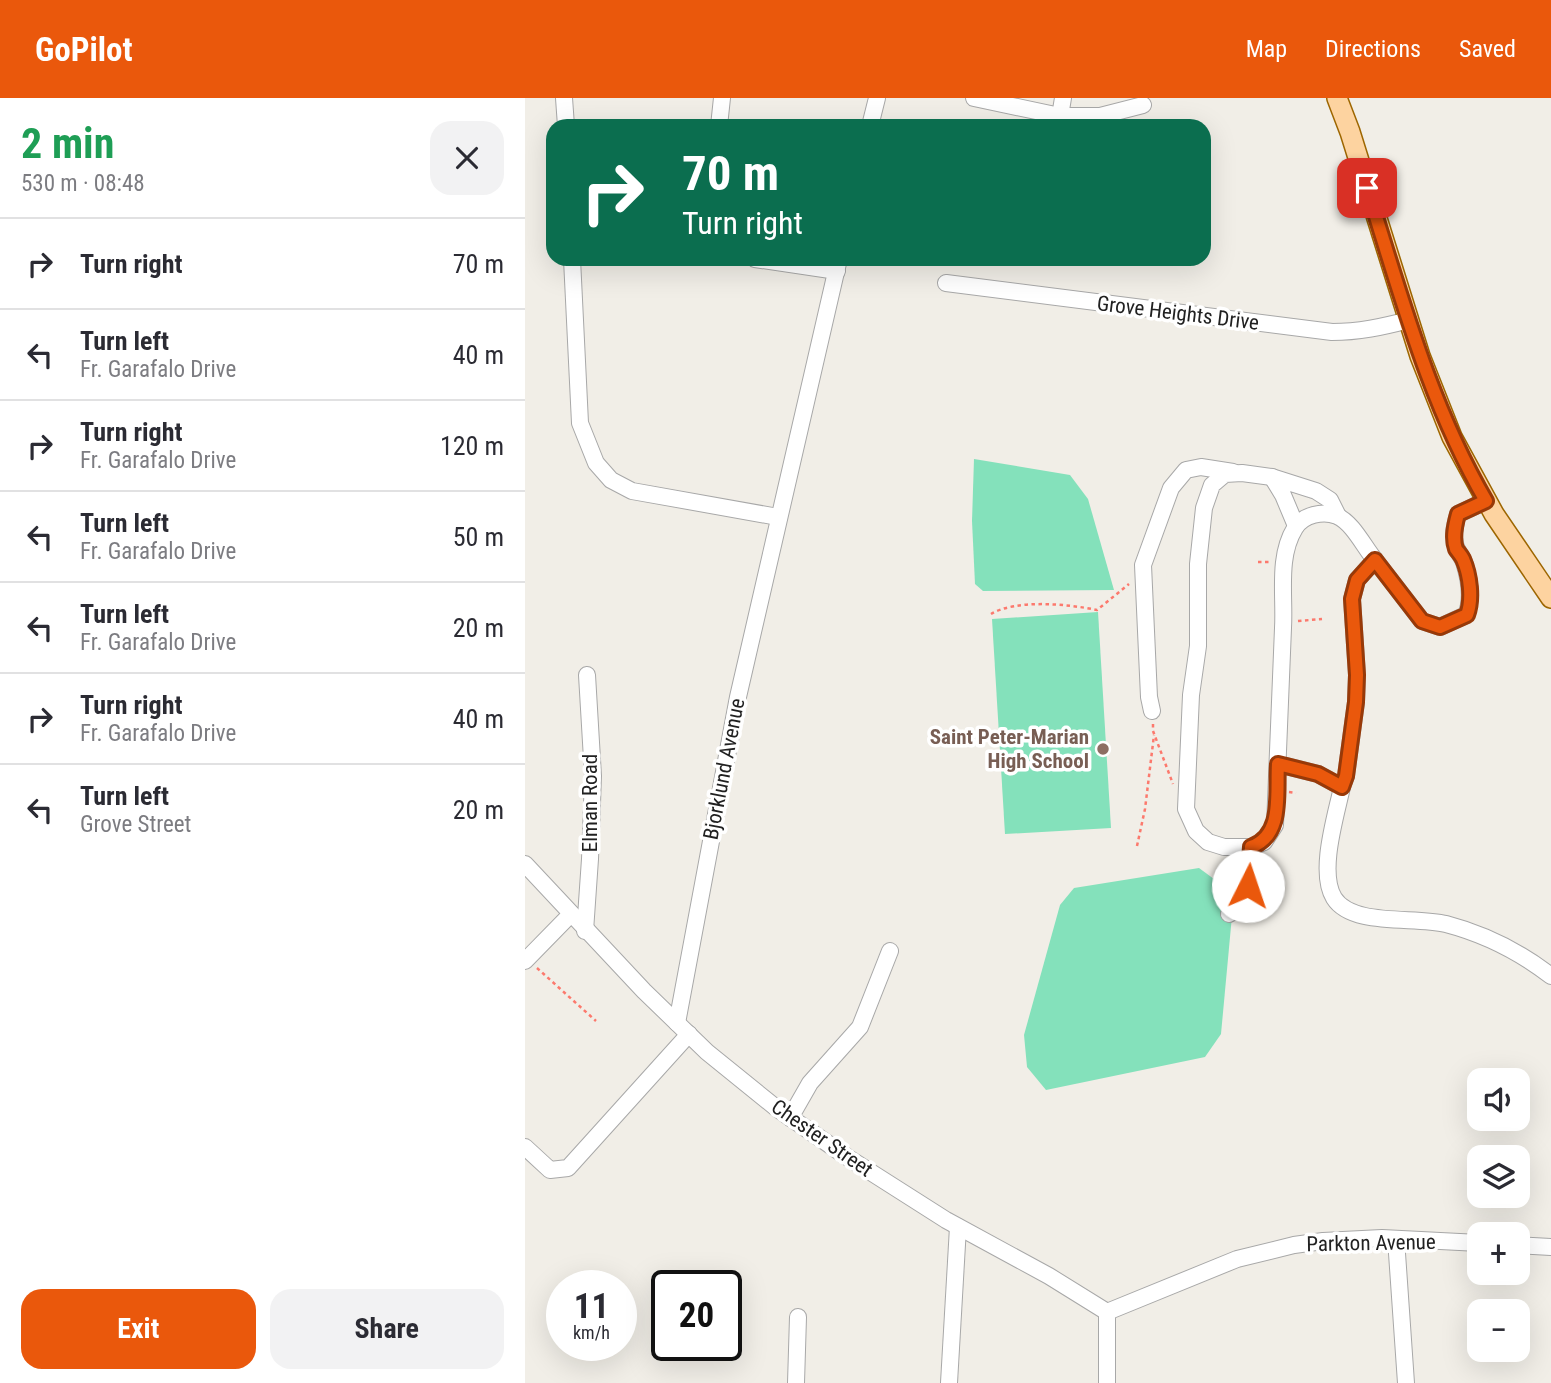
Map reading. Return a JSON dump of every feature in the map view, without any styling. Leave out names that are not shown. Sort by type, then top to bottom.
[{"type":"main road","points":[[1336,98],[1350,132],[1430,383],[1452,437],[1486,501],[1551,598]]},
{"type":"street","points":[[564,98],[566,119]]},
{"type":"street","points":[[720,119],[722,98]]},
{"type":"street","points":[[872,119],[877,98]]},
{"type":"street","points":[[974,98],[1060,116],[1100,116],[1143,105]]},
{"type":"street","points":[[1060,116],[1063,98]]},
{"type":"street","points":[[572,266],[580,423],[596,463],[611,480],[632,491],[778,517]]},
{"type":"street","name":"Bjorklund Avenue","points":[[683,1028],[738,697],[838,266]]},
{"type":"street","name":"Grove Heights Drive","points":[[946,283],[1332,332],[1375,329],[1409,320]]},
{"type":"street","points":[[1152,710],[1149,697],[1143,565],[1171,488],[1186,470],[1201,467],[1272,477],[1316,491],[1329,500],[1338,516],[1351,527],[1422,621],[1440,627],[1467,615],[1471,605],[1463,559],[1456,548],[1455,525],[1458,514],[1486,501]]},
{"type":"street","points":[[1242,473],[1225,474],[1212,485],[1204,508],[1198,564],[1198,646],[1191,695],[1186,809],[1196,831],[1208,842],[1224,847],[1251,847],[1264,842],[1275,825],[1284,566],[1287,547],[1296,526],[1303,519],[1322,512],[1338,516]]},
{"type":"street","points":[[1272,477],[1296,526]]},
{"type":"street","points":[[1375,560],[1357,580],[1352,599],[1356,702],[1346,776],[1327,865],[1332,892],[1346,911],[1363,916],[1444,923],[1504,945],[1534,962],[1551,976]]},
{"type":"street","name":"Elman Road","points":[[585,930],[593,776],[587,675]]},
{"type":"street","points":[[1278,764],[1318,774],[1342,787]]},
{"type":"street","points":[[1229,914],[1242,905],[1248,886],[1251,847]]},
{"type":"street","name":"Chester Street","points":[[525,864],[570,915],[717,1061],[790,1118],[958,1227],[1107,1312]]},
{"type":"street","points":[[531,965],[570,915]]},
{"type":"street","points":[[790,1118],[810,1083],[860,1027],[890,951]]},
{"type":"street","points":[[525,1147],[550,1170],[568,1168],[683,1028]]},
{"type":"street","points":[[949,1383],[958,1227]]},
{"type":"street","points":[[1396,1239],[1406,1383]]},
{"type":"street","name":"Parkton Avenue","points":[[1107,1312],[1237,1259],[1266,1251],[1323,1241],[1396,1239],[1467,1242]]},
{"type":"street","points":[[1530,1246],[1551,1247]]},
{"type":"street","points":[[1107,1312],[1107,1383]]},
{"type":"street","points":[[796,1383],[798,1317]]},
{"type":"path","points":[[991,614],[1002,607],[1061,604],[1097,610],[1143,573]]},
{"type":"path","points":[[1292,621],[1322,619]]},
{"type":"path","points":[[1137,846],[1145,809],[1154,735],[1152,710]]},
{"type":"path","points":[[1154,735],[1174,787]]},
{"type":"path","points":[[531,965],[596,1021]]},
{"type":"green space","points":[[974,459],[1070,475],[1088,499],[1114,590],[983,591],[975,584],[972,521]]},
{"type":"green space","points":[[1098,612],[1111,828],[1005,834],[992,619]]},
{"type":"green space","points":[[1199,868],[1218,882],[1233,905],[1221,1034],[1205,1057],[1046,1090],[1027,1067],[1024,1035],[1060,905],[1074,888]]},
{"type":"place","name":"Saint Peter-Marian High School","points":[[1103,749]]},
{"type":"route","points":[[1248,886],[1251,847],[1264,842],[1275,825],[1278,764],[1318,774],[1342,787],[1346,776],[1356,702],[1352,599],[1357,580],[1375,560],[1422,621],[1440,627],[1467,615],[1471,605],[1467,572],[1456,548],[1455,525],[1458,514],[1486,501],[1464,464],[1430,383],[1367,188]]}]
